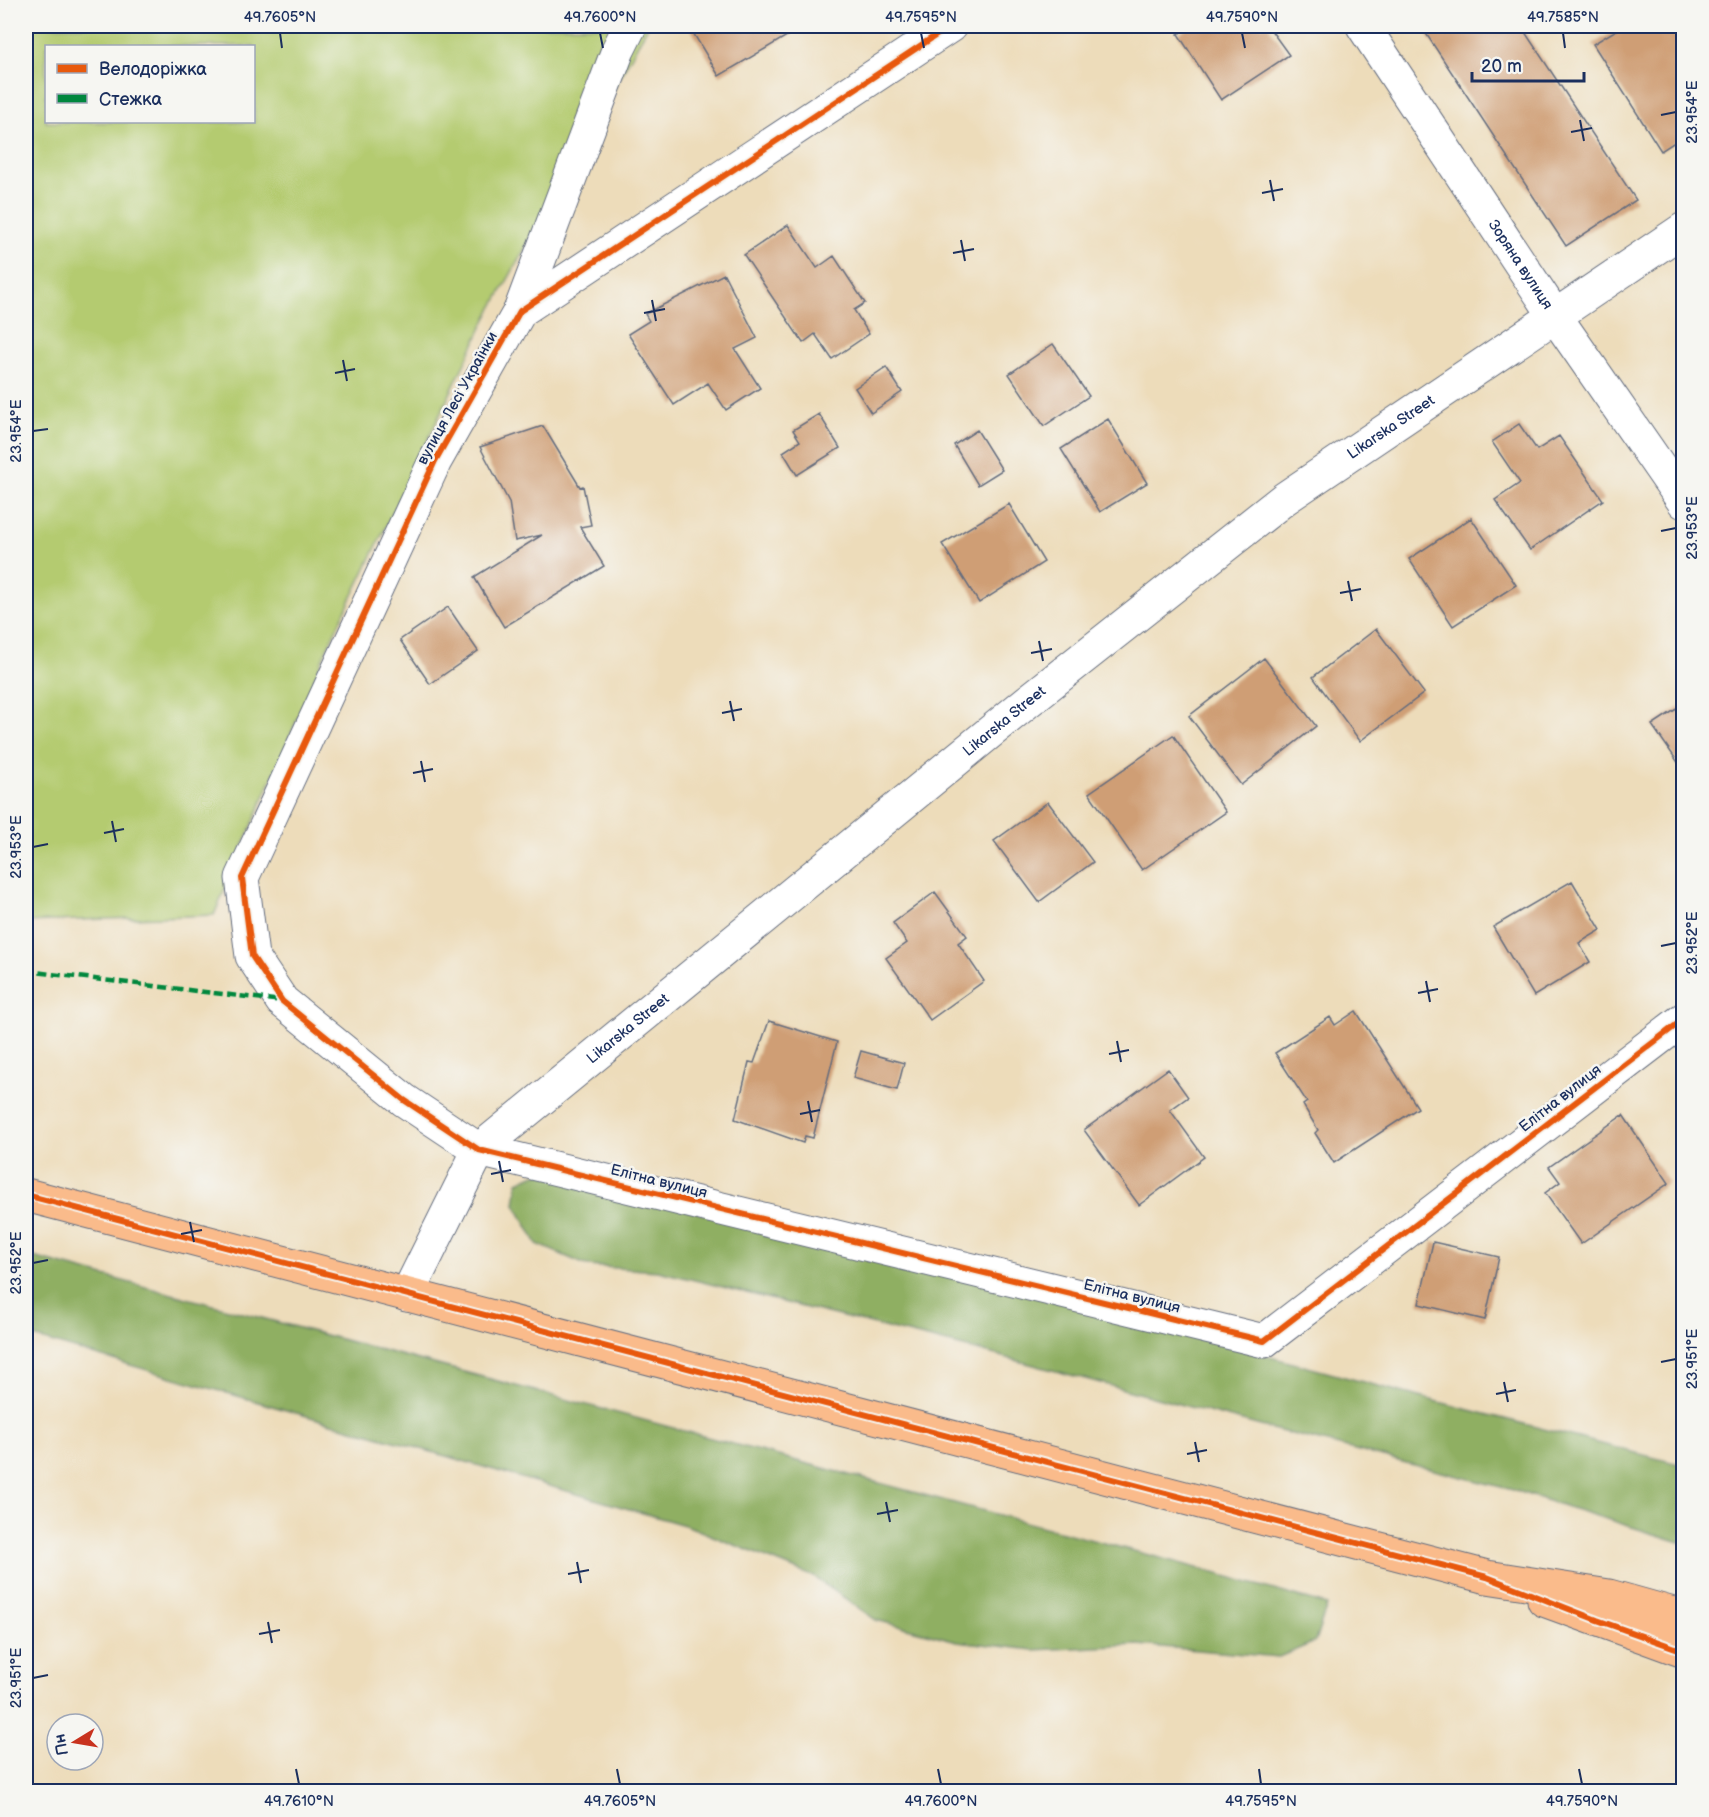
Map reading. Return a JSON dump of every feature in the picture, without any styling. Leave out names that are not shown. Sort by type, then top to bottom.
[{"type":"main road","points":[[26,1195],[1487,1577],[1609,1596],[1683,1617]]},
{"type":"main road","points":[[1487,1577],[1683,1651]]},
{"type":"street","points":[[520,311],[618,50],[630,26]]},
{"type":"street","name":"вулиця Лесі Українки","points":[[479,1150],[404,1100],[282,1001],[252,956],[242,878],[435,461],[520,311],[950,26]]},
{"type":"street","name":"Зоряна вулиця","points":[[1363,26],[1555,316],[1683,502]]},
{"type":"street","name":"Likarska Street","points":[[407,1295],[479,1150],[1027,702],[1275,506],[1683,228]]},
{"type":"street","name":"Елітна вулиця","points":[[479,1150],[1264,1341],[1683,1019]]},
{"type":"green space","points":[[26,26],[648,26],[486,319],[326,651],[214,915],[26,922]]},
{"type":"green space","points":[[537,1173],[1085,1307],[1683,1465],[1683,1543],[1513,1490],[1268,1428],[1000,1356],[658,1271],[588,1266],[537,1244],[515,1204],[518,1182]]},
{"type":"green space","points":[[26,1255],[1190,1566],[1327,1605],[1315,1642],[1279,1657],[1138,1645],[1033,1650],[957,1641],[876,1620],[814,1577],[688,1526],[26,1335]]},
{"type":"building","points":[[689,26],[795,26],[797,30],[719,76]]},
{"type":"building","points":[[1191,26],[1268,26],[1289,55],[1221,100],[1178,34]]},
{"type":"building","points":[[1421,26],[1521,26],[1636,200],[1566,246]]},
{"type":"building","points":[[1623,26],[1684,26],[1684,136],[1661,151],[1593,44]]},
{"type":"building","points":[[788,225],[817,268],[834,256],[865,303],[854,310],[869,334],[832,359],[815,334],[803,343],[744,255]]},
{"type":"building","points":[[724,274],[757,338],[735,349],[760,388],[726,410],[708,383],[674,405],[628,334],[649,321],[645,314]]},
{"type":"building","points":[[1053,344],[1089,396],[1044,426],[1009,374]]},
{"type":"building","points":[[886,367],[902,392],[871,413],[855,388]]},
{"type":"building","points":[[819,414],[840,448],[797,475],[783,452],[800,441],[793,430]]},
{"type":"building","points":[[1108,419],[1147,483],[1100,512],[1061,449]]},
{"type":"building","points":[[1519,424],[1537,450],[1559,436],[1603,500],[1530,550],[1495,500],[1520,483],[1492,442]]},
{"type":"building","points":[[543,426],[580,487],[583,486],[591,525],[580,527],[604,566],[504,627],[474,577],[542,535],[515,541],[509,502],[480,447]]},
{"type":"building","points":[[977,430],[1002,470],[978,485],[954,445]]},
{"type":"building","points":[[1009,504],[1044,562],[979,603],[942,544]]},
{"type":"building","points":[[1471,518],[1516,585],[1453,626],[1409,559]]},
{"type":"building","points":[[448,607],[478,651],[430,684],[400,640]]},
{"type":"building","points":[[1376,629],[1424,693],[1360,741],[1313,677]]},
{"type":"building","points":[[1264,658],[1316,726],[1241,785],[1189,716]]},
{"type":"building","points":[[1684,704],[1684,771],[1652,725]]},
{"type":"building","points":[[1173,735],[1226,812],[1142,870],[1089,793]]},
{"type":"building","points":[[1048,802],[1093,862],[1039,902],[994,841]]},
{"type":"building","points":[[1572,881],[1601,930],[1579,943],[1590,962],[1534,996],[1493,927]]},
{"type":"building","points":[[935,892],[967,936],[958,943],[984,981],[930,1020],[886,958],[907,943],[893,923]]},
{"type":"building","points":[[1356,1011],[1418,1108],[1334,1163],[1315,1133],[1318,1130],[1303,1105],[1307,1102],[1275,1053],[1330,1017],[1335,1025]]},
{"type":"building","points":[[769,1021],[837,1042],[813,1138],[805,1136],[803,1143],[735,1119],[749,1062],[754,1063]]},
{"type":"building","points":[[861,1051],[904,1063],[897,1090],[853,1078]]},
{"type":"building","points":[[1168,1069],[1188,1097],[1170,1110],[1204,1157],[1139,1205],[1084,1130]]},
{"type":"building","points":[[1623,1115],[1669,1183],[1581,1244],[1545,1193],[1560,1182],[1549,1167]]},
{"type":"building","points":[[1433,1242],[1499,1257],[1485,1320],[1419,1304]]},
{"type":"marked path","points":[[26,971],[282,1001]]},
{"type":"cycle path","points":[[950,26],[520,311],[435,461],[242,878],[252,956],[282,1001],[404,1100],[479,1150],[1264,1341],[1684,1019]]},
{"type":"cycle path","points":[[26,1195],[1487,1577],[1684,1651]]}]
